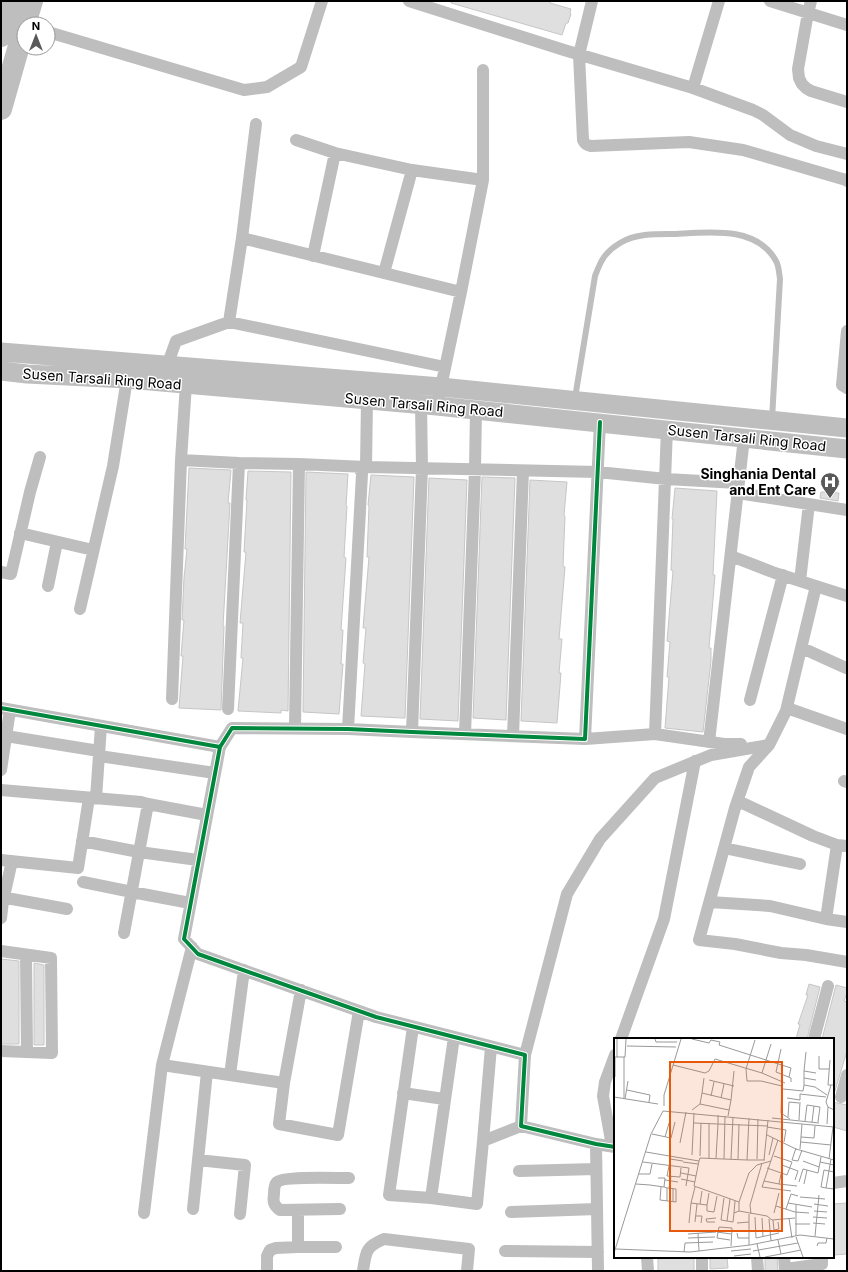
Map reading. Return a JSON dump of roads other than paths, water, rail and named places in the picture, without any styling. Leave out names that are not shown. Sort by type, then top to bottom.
[{"type":"highway","points":[[1,36],[12,1]]},
{"type":"highway","points":[[27,16],[32,1]]},
{"type":"highway","points":[[1,109],[16,56]]},
{"type":"main road","name":"Susen Tarsali Ring Road","points":[[1,352],[441,387],[573,410],[600,422],[847,449]]},
{"type":"main road","name":"Susen Tarsali Ring Road","points":[[1,371],[27,374],[127,379],[476,410],[573,410],[772,420],[847,428]]},
{"type":"street","points":[[56,34],[244,90],[267,87],[301,67],[322,1]]},
{"type":"street","points":[[409,1],[693,88],[753,110],[763,115],[790,135],[816,146],[847,154]]},
{"type":"street","points":[[592,1],[579,54],[584,143],[590,146],[689,142],[743,150],[847,181]]},
{"type":"street","points":[[693,88],[719,1]]},
{"type":"street","points":[[770,1],[847,25]]},
{"type":"street","points":[[811,1],[798,69],[802,84],[811,91],[847,102]]},
{"type":"street","points":[[412,732],[422,468],[429,405],[441,387],[483,180],[483,70]]},
{"type":"street","points":[[229,322],[242,238],[256,124]]},
{"type":"street","points":[[296,140],[335,153],[412,170],[483,180]]},
{"type":"street","points":[[313,256],[335,153]]},
{"type":"street","points":[[384,273],[412,170]]},
{"type":"street","points":[[242,238],[461,292]]},
{"type":"street","points":[[167,366],[176,341],[229,322],[445,367]]},
{"type":"street","points":[[847,331],[842,385],[847,388]]},
{"type":"street","points":[[80,609],[113,466],[127,379]]},
{"type":"street","points":[[172,699],[181,460],[186,384]]},
{"type":"street","points":[[366,466],[367,400]]},
{"type":"street","points":[[465,734],[476,410]]},
{"type":"street","points":[[585,738],[600,422]]},
{"type":"street","points":[[655,734],[667,430]]},
{"type":"street","points":[[709,742],[744,438]]},
{"type":"street","points":[[1,572],[10,574],[40,457]]},
{"type":"street","points":[[181,460],[239,463],[598,472],[738,488],[808,504],[847,510]]},
{"type":"street","points":[[228,709],[239,463]]},
{"type":"street","points":[[295,728],[299,464]]},
{"type":"street","points":[[348,729],[362,474],[360,469],[366,466]]},
{"type":"street","points":[[513,736],[523,471]]},
{"type":"street","points":[[800,581],[808,504]]},
{"type":"street","points":[[20,533],[93,550]]},
{"type":"street","points":[[48,586],[57,542]]},
{"type":"street","points":[[731,556],[782,575],[847,596]]},
{"type":"street","points":[[750,700],[782,575]]},
{"type":"street","points":[[816,586],[787,708],[769,745],[749,767],[724,848],[699,940],[735,944],[781,953],[806,955],[847,962]]},
{"type":"street","points":[[802,648],[846,668]]},
{"type":"street","points":[[787,708],[847,729]]},
{"type":"street","points":[[1,770],[6,736],[5,709],[220,747]]},
{"type":"street","points":[[1,918],[7,861],[78,868],[82,841],[92,798],[99,754],[101,726]]},
{"type":"street","points":[[525,1056],[376,1017],[198,954],[184,939],[220,747],[232,728],[348,729],[585,738],[655,734],[724,744],[769,745]]},
{"type":"street","points":[[6,736],[99,754],[215,773]]},
{"type":"street","points":[[521,1126],[525,1056],[567,894],[600,840],[655,778],[711,755],[769,745]]},
{"type":"street","points":[[621,1038],[664,919],[695,762]]},
{"type":"street","points":[[1,790],[141,802],[207,814]]},
{"type":"street","points":[[738,801],[813,836],[842,845],[826,920]]},
{"type":"street","points":[[124,933],[148,804]]},
{"type":"street","points":[[82,841],[139,852],[198,860]]},
{"type":"street","points":[[724,848],[800,864]]},
{"type":"street","points":[[83,882],[190,903]]},
{"type":"street","points":[[3,897],[67,909]]},
{"type":"street","points":[[710,902],[770,906],[826,920],[847,922]]},
{"type":"street","points":[[144,1213],[162,1065],[192,947]]},
{"type":"street","points":[[1,951],[51,958],[52,1054],[1,1051]]},
{"type":"street","points":[[26,954],[27,1052]]},
{"type":"street","points":[[230,1075],[244,970]]},
{"type":"street","points":[[814,1038],[828,986]]},
{"type":"street","points":[[301,990],[284,1083],[279,1124],[338,1135],[359,1011]]},
{"type":"street","points":[[413,1027],[390,1195],[431,1198],[477,1204],[491,1047]]},
{"type":"street","points":[[431,1198],[454,1037]]},
{"type":"street","points":[[483,1141],[521,1126],[596,1144],[613,1146],[603,1096],[605,1082],[614,1058]]},
{"type":"street","points":[[162,1065],[284,1083]]},
{"type":"street","points":[[193,1209],[207,1072]]},
{"type":"street","points":[[840,1097],[847,1075]]},
{"type":"street","points":[[403,1093],[444,1099]]},
{"type":"street","points":[[596,1144],[598,1271]]},
{"type":"street","points":[[198,1160],[245,1165],[240,1214]]},
{"type":"street","points":[[519,1172],[596,1168]]},
{"type":"street","points":[[340,1209],[280,1210],[275,1207],[273,1202],[275,1185],[278,1181],[292,1179],[349,1178]]},
{"type":"street","points":[[834,1183],[847,1181]]},
{"type":"street","points":[[511,1212],[597,1209]]},
{"type":"street","points":[[298,1210],[298,1247]]},
{"type":"street","points":[[363,1271],[366,1251],[374,1243],[384,1239],[469,1249],[466,1271]]},
{"type":"street","points":[[267,1271],[267,1256],[270,1250],[276,1248],[298,1247],[336,1247]]},
{"type":"street","points":[[505,1251],[598,1252]]},
{"type":"street","points":[[647,1258],[648,1271]]},
{"type":"street","points":[[702,1258],[702,1271]]},
{"type":"street","points":[[757,1258],[758,1271]]},
{"type":"street","points":[[784,1258],[785,1270],[822,1264],[822,1258]]},
{"type":"lane","points":[[573,410],[595,276],[600,262],[608,251],[621,242],[636,237],[728,232],[756,241],[769,251],[777,262],[780,279],[772,420]]},
{"type":"place","name":"Singhania Dental and Ent Care","points":[[830,499]]}]
